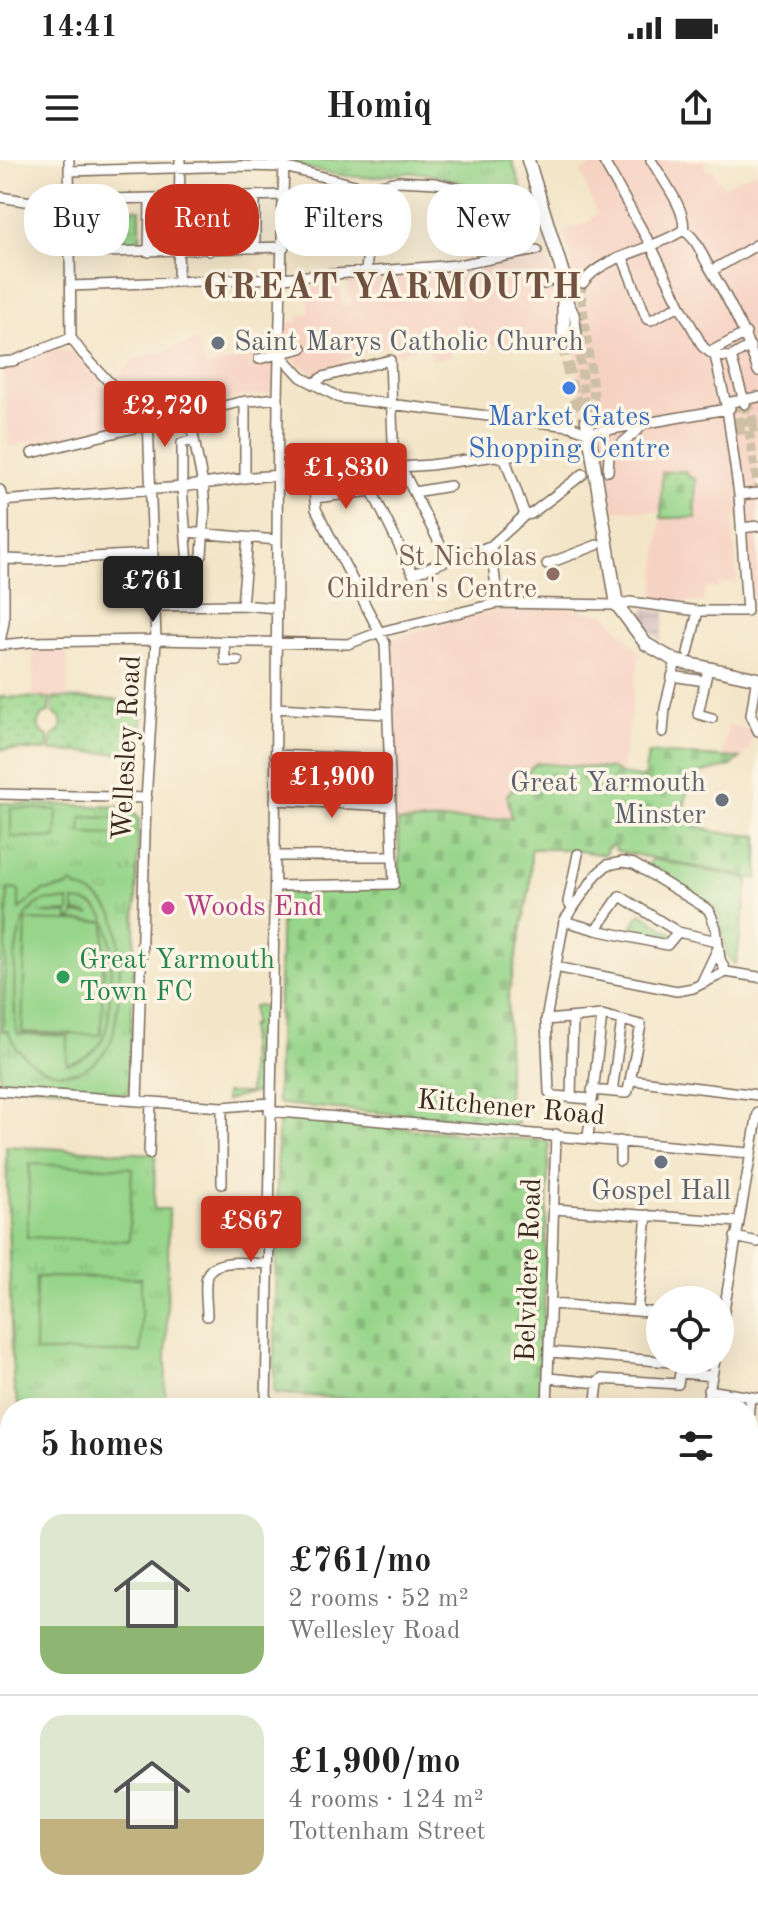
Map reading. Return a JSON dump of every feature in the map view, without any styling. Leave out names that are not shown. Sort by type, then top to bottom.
[{"type":"main road","points":[[528,160],[563,274],[564,345]]},
{"type":"main road","points":[[588,427],[617,605],[646,644],[676,661],[707,675],[755,680]]},
{"type":"street","points":[[603,160],[703,347],[712,354],[731,357],[750,346]]},
{"type":"street","points":[[651,160],[680,208],[683,230]]},
{"type":"street","points":[[179,184],[180,164]]},
{"type":"street","points":[[284,164],[285,184]]},
{"type":"street","points":[[69,165],[284,164],[350,184]]},
{"type":"street","points":[[386,184],[398,181],[436,183],[484,195],[521,213],[543,209]]},
{"type":"street","points":[[0,197],[24,201]]},
{"type":"street","points":[[145,198],[107,199],[106,209],[107,252],[145,252]]},
{"type":"street","points":[[583,283],[598,266],[683,230]]},
{"type":"street","points":[[683,230],[694,238],[713,270],[746,333],[758,371]]},
{"type":"street","points":[[713,270],[758,244]]},
{"type":"street","points":[[70,256],[71,338],[122,396]]},
{"type":"street","points":[[178,256],[178,281]]},
{"type":"street","points":[[266,1398],[275,886],[278,398],[283,256]]},
{"type":"street","points":[[366,270],[368,256]]},
{"type":"street","points":[[71,286],[280,278],[458,265],[504,256]]},
{"type":"street","points":[[623,258],[647,319],[681,308]]},
{"type":"street","points":[[544,284],[563,274]]},
{"type":"street","points":[[564,293],[574,314],[578,343]]},
{"type":"street","points":[[712,354],[746,333]]},
{"type":"street","points":[[0,362],[13,361],[71,338]]},
{"type":"street","points":[[259,359],[302,348]]},
{"type":"street","points":[[279,353],[301,377],[340,398],[570,426],[643,424],[708,413],[758,397]]},
{"type":"street","points":[[553,442],[505,459],[496,456],[397,468],[245,478],[150,490],[1,496],[4,507],[4,622],[0,644],[156,640],[348,644],[380,632],[498,603],[617,605],[630,602],[698,611],[747,611],[737,452],[728,407],[712,354]]},
{"type":"street","points":[[731,357],[744,402]]},
{"type":"street","points":[[313,384],[323,377],[387,360],[392,363],[397,468],[416,496],[448,560]]},
{"type":"street","name":"Wellesley Road","points":[[137,1101],[147,798],[156,640],[147,394]]},
{"type":"street","points":[[32,453],[245,401],[278,398]]},
{"type":"street","points":[[245,401],[245,478]]},
{"type":"street","points":[[189,414],[203,485],[204,533],[202,555],[189,577]]},
{"type":"street","points":[[608,471],[609,455],[643,424]]},
{"type":"street","points":[[186,605],[189,577],[182,443],[194,440]]},
{"type":"street","points":[[182,458],[199,458]]},
{"type":"street","points":[[505,459],[525,515]]},
{"type":"street","points":[[369,469],[374,495],[413,574],[491,546],[525,515],[541,507],[583,474]]},
{"type":"street","points":[[275,886],[394,884],[385,643],[316,509],[312,474]]},
{"type":"street","points":[[416,496],[450,486]]},
{"type":"street","points":[[739,495],[758,490]]},
{"type":"street","points":[[315,498],[374,495]]},
{"type":"street","points":[[741,528],[758,526]]},
{"type":"street","points":[[186,532],[277,540]]},
{"type":"street","points":[[242,605],[248,538]]},
{"type":"street","points":[[547,564],[597,545]]},
{"type":"street","points":[[491,546],[498,603]]},
{"type":"street","points":[[4,559],[152,554]]},
{"type":"street","points":[[744,571],[757,570]]},
{"type":"street","points":[[156,606],[242,605],[276,608]]},
{"type":"street","points":[[688,653],[698,611]]},
{"type":"street","points":[[4,622],[12,640],[31,642]]},
{"type":"street","points":[[224,641],[225,661],[238,661]]},
{"type":"street","points":[[663,732],[676,661]]},
{"type":"street","points":[[672,676],[707,675],[698,714],[712,718]]},
{"type":"street","points":[[755,680],[751,715],[758,731]]},
{"type":"street","points":[[276,708],[387,714]]},
{"type":"street","points":[[275,755],[389,760]]},
{"type":"street","points":[[0,794],[147,798]]},
{"type":"street","points":[[275,800],[391,806]]},
{"type":"street","points":[[572,908],[568,902],[578,854]]},
{"type":"street","points":[[275,856],[393,856]]},
{"type":"street","points":[[546,1020],[602,1015],[641,1025],[632,1080],[626,1093],[571,1097],[554,1096],[549,1092],[546,1020],[564,921],[596,875],[607,865],[623,862],[634,864],[709,910],[726,972]]},
{"type":"street","points":[[596,930],[620,896],[678,932],[718,944]]},
{"type":"street","points":[[564,921],[667,945],[678,932]]},
{"type":"street","points":[[701,984],[718,944]]},
{"type":"street","points":[[555,967],[677,991],[726,972],[758,977]]},
{"type":"street","points":[[588,1137],[602,1015]]},
{"type":"street","points":[[571,1097],[573,1018]]},
{"type":"street","points":[[612,1092],[622,1020]]},
{"type":"street","points":[[632,1080],[758,1095]]},
{"type":"street","name":"Kitchener Road","points":[[0,1091],[222,1107],[270,1107],[749,1153]]},
{"type":"street","points":[[149,1154],[151,1102]]},
{"type":"street","points":[[222,1107],[222,1184]]},
{"type":"street","points":[[727,1286],[758,1113]]},
{"type":"street","name":"Belvidere Road","points":[[548,1398],[556,1134]]},
{"type":"street","points":[[620,1141],[620,1161]]},
{"type":"street","points":[[554,1209],[739,1222]]},
{"type":"street","points":[[637,1311],[647,1215]]},
{"type":"street","points":[[735,1237],[758,1242]]},
{"type":"street","points":[[207,1316],[207,1276],[213,1269],[223,1264],[268,1264]]},
{"type":"street","points":[[552,1304],[646,1312]]},
{"type":"street","points":[[550,1352],[646,1360]]},
{"type":"street","points":[[596,1398],[601,1379],[678,1384],[680,1373],[712,1376],[707,1398]]},
{"type":"street","points":[[549,1378],[598,1383]]},
{"type":"street","points":[[708,1390],[754,1398]]},
{"type":"shaded area","points":[[603,160],[710,160],[704,164],[707,171],[712,169],[723,186],[758,170],[758,625],[753,625],[745,516],[733,519],[737,582],[718,583],[718,589],[706,587],[703,602],[654,601],[661,518],[696,518],[688,476],[663,472],[662,511],[613,510],[600,438],[590,440],[572,333],[451,351],[451,357],[432,360],[427,345],[399,355],[394,353],[392,343],[343,360],[344,368],[316,374],[298,364],[294,358],[274,364],[274,394],[244,396],[33,452],[33,442],[9,447],[4,370],[58,349],[74,352],[106,386],[125,371],[132,360],[197,339],[206,368],[284,347],[287,322],[298,322],[298,316],[309,313],[309,289],[314,288],[313,279],[332,278],[333,284],[339,284],[341,305],[352,303],[348,276],[504,256],[540,256],[543,251],[553,273],[574,266],[565,230],[592,221],[591,216],[597,215],[581,172]]},
{"type":"shaded area","points":[[557,606],[607,615],[640,653],[621,774],[612,769],[513,818],[394,821],[389,644],[393,638],[482,614]]},
{"type":"shaded area","points":[[643,610],[665,612],[661,641],[642,622]]},
{"type":"shaded area","points":[[33,652],[67,652],[68,697],[33,697]]},
{"type":"shaded area","points":[[728,725],[752,729],[750,749],[740,758],[723,757]]},
{"type":"green space","points":[[291,160],[512,160],[520,184],[465,184],[424,173],[356,177]]},
{"type":"green space","points":[[129,209],[140,209],[140,244],[129,244]]},
{"type":"green space","points":[[686,471],[688,476],[695,479],[696,518],[661,518],[662,472]]},
{"type":"green space","points":[[0,697],[50,698],[49,712],[41,716],[38,724],[41,732],[48,736],[48,751],[0,749]]},
{"type":"green space","points":[[53,698],[143,701],[141,754],[51,751],[52,736],[60,731],[62,724],[53,713]]},
{"type":"green space","points":[[648,755],[740,758],[731,766],[690,776],[683,815],[696,819],[694,824],[716,832],[758,836],[758,879],[617,851],[613,845],[607,848],[605,855],[565,849],[531,849],[530,887],[508,998],[508,1100],[518,1101],[518,1125],[280,1104],[277,1100],[281,889],[400,886],[398,822],[512,818],[507,795],[536,763],[612,769],[644,778]]},
{"type":"green space","points":[[0,803],[129,807],[139,819],[129,1090],[125,1094],[0,1083]]},
{"type":"green space","points":[[11,808],[57,810],[56,838],[11,837]]},
{"type":"green space","points":[[82,817],[117,818],[116,835],[81,834]]},
{"type":"green space","points":[[652,859],[749,879],[736,963],[727,951],[715,908],[648,866]]},
{"type":"green space","points":[[75,884],[75,887],[92,894],[114,916],[120,960],[116,1020],[109,1045],[98,1059],[84,1069],[70,1073],[55,1072],[27,1059],[8,1031],[3,1031],[8,889],[19,890],[19,909],[43,891]],"holes":[[[48,900],[69,901],[69,912],[42,913],[68,914],[68,919],[73,919],[74,914],[90,915],[74,912],[74,901],[89,903],[99,910],[105,920],[111,959],[106,1031],[89,1055],[67,1064],[67,1036],[18,1034],[14,971],[19,934],[25,918],[35,906]]]},
{"type":"green space","points":[[641,913],[673,934],[669,942],[627,935]]},
{"type":"green space","name":"Great Yarmouth Town FC","points":[[26,920],[105,922],[101,1035],[22,1032]]},
{"type":"green space","points":[[253,1006],[265,1008],[264,1087],[260,1091],[225,1101],[225,1093],[249,1093],[250,1025],[253,1025]]},
{"type":"green space","points":[[284,1118],[549,1143],[541,1398],[337,1398],[274,1393],[278,1122]]},
{"type":"green space","points":[[6,1146],[155,1154],[154,1209],[169,1209],[165,1398],[17,1398],[12,1359]]},
{"type":"green space","points":[[30,1164],[132,1168],[129,1241],[27,1237]]},
{"type":"green space","points":[[36,1277],[141,1278],[141,1352],[35,1352]]},
{"type":"tunnel","points":[[583,283],[581,292],[594,398],[586,417]]},
{"type":"tunnel","points":[[578,343],[586,413]]},
{"type":"tunnel","points":[[564,345],[573,396],[587,421]]},
{"type":"tunnel","points":[[745,404],[758,489]]},
{"type":"tunnel","points":[[732,408],[758,404]]},
{"type":"tunnel","points":[[735,422],[758,419]]},
{"type":"tunnel","points":[[736,431],[758,427]]},
{"type":"place","name":"Saint Marys Catholic Church","points":[[218,343]]},
{"type":"place","name":"Market Gates Shopping Centre","points":[[569,388]]},
{"type":"place","name":"St Nicholas Children's Centre","points":[[553,574]]},
{"type":"place","name":"Great Yarmouth Minster","points":[[722,800]]},
{"type":"place","name":"Woods End","points":[[168,908]]},
{"type":"place","name":"Great Yarmouth Town FC","points":[[63,977]]},
{"type":"place","name":"Gospel Hall","points":[[661,1162]]},
{"type":"district","name":"GREAT YARMOUTH","points":[[393,289]]}]
